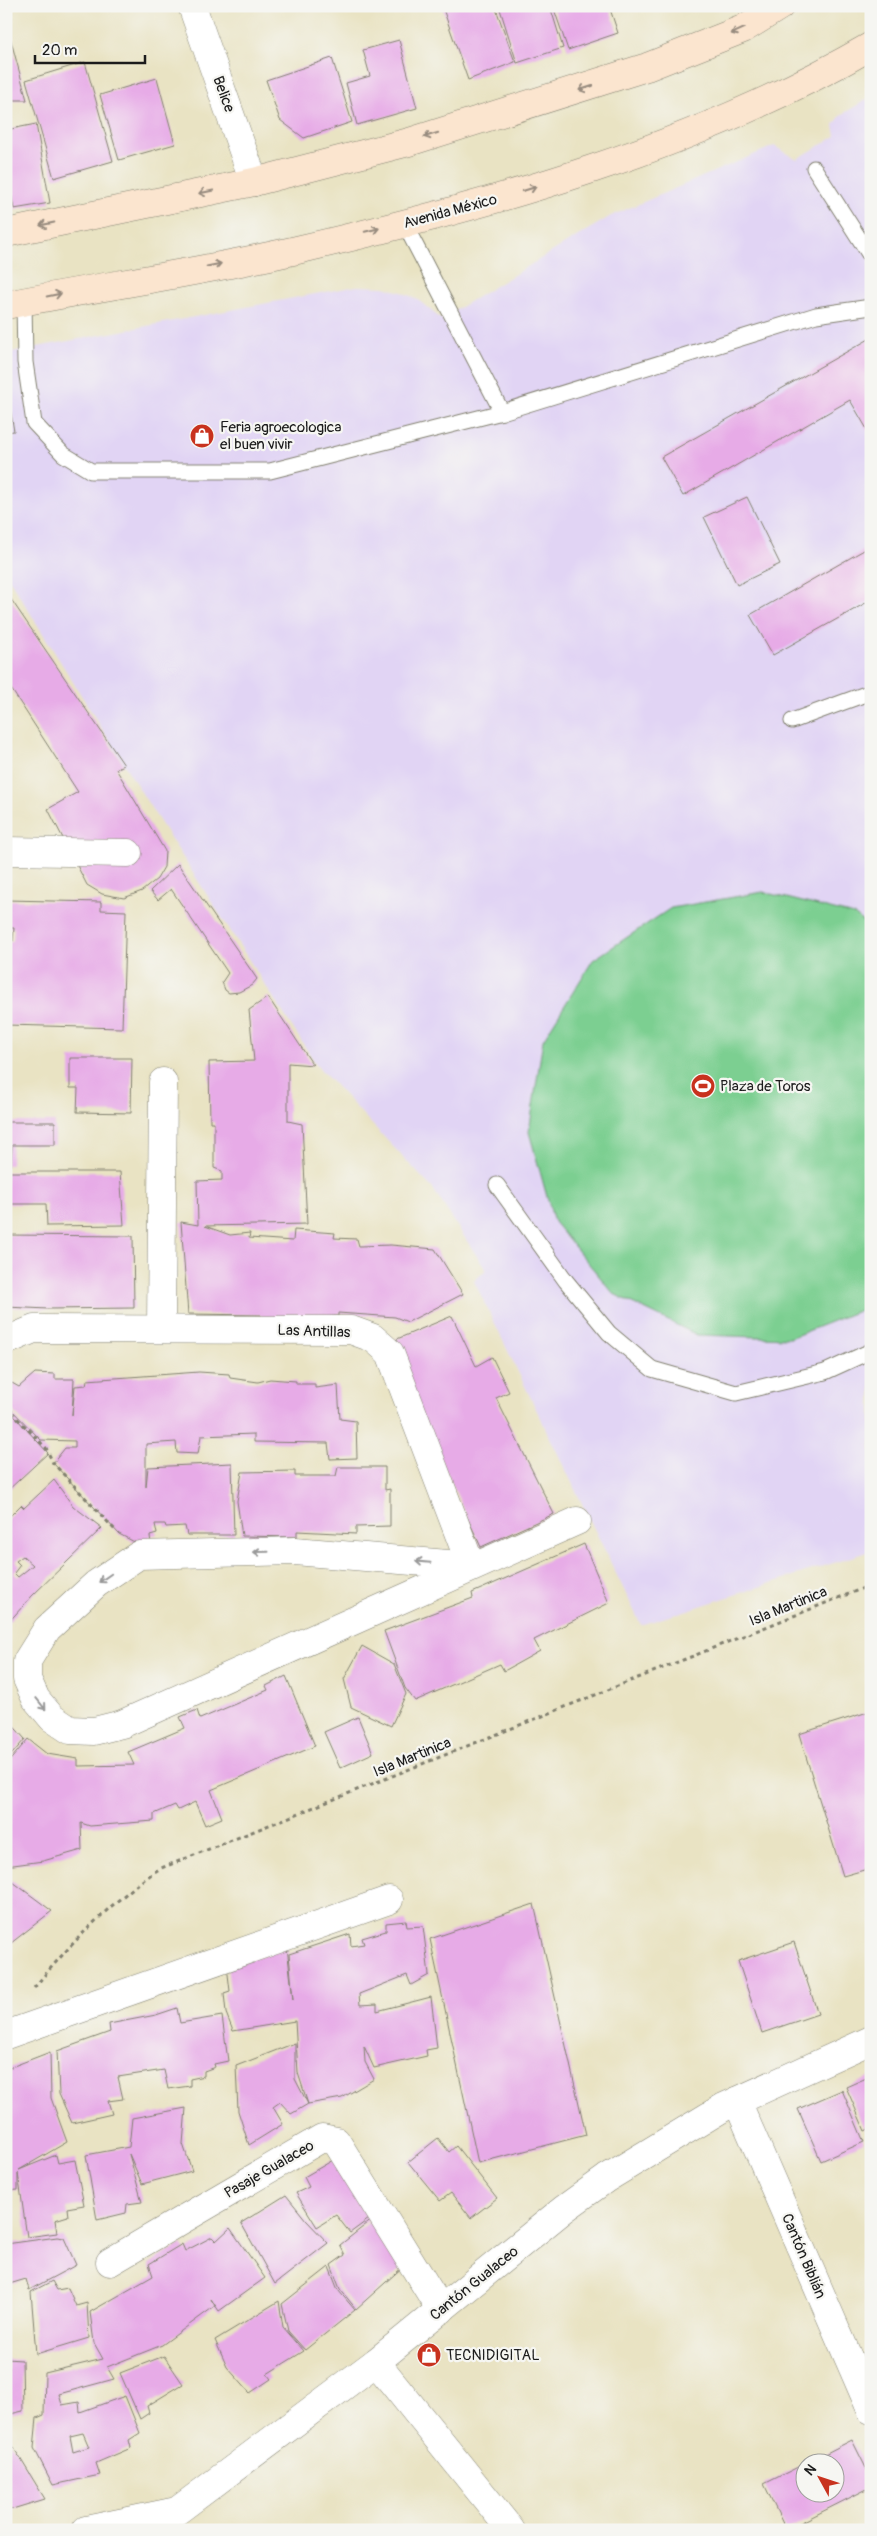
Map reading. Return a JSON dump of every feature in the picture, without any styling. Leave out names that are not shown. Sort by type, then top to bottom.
[{"type":"main road","points":[[6,232],[254,182],[409,142],[647,67],[743,29],[780,6]]},
{"type":"main road","name":"Avenida México","points":[[15,303],[296,250],[475,205],[570,176],[737,113],[819,76],[871,46]]},
{"type":"street","name":"Belice","points":[[192,6],[254,182]]},
{"type":"street","points":[[6,851],[128,853]]},
{"type":"street","points":[[161,1329],[163,1082]]},
{"type":"street","name":"Las Antillas","points":[[6,1341],[34,1329],[351,1330],[373,1338],[390,1353],[471,1566]]},
{"type":"street","points":[[471,1566],[295,1552],[139,1555],[96,1584],[47,1630],[27,1661],[27,1679],[36,1699],[52,1718],[70,1730],[94,1731],[122,1724],[471,1566],[577,1521]]},
{"type":"street","points":[[6,2035],[389,1900]]},
{"type":"street","name":"Cantón Gualaceo","points":[[86,2530],[180,2520],[594,2187],[716,2112],[871,2040]]},
{"type":"street","name":"Cantón Biblián","points":[[737,2101],[863,2373],[871,2410]]},
{"type":"street","name":"Pasaje Gualaceo","points":[[110,2262],[322,2138],[329,2138],[336,2141],[441,2310]]},
{"type":"street","points":[[376,2362],[511,2530]]},
{"type":"lane","points":[[814,168],[871,257]]},
{"type":"lane","points":[[404,222],[502,412]]},
{"type":"lane","points":[[15,303],[34,423],[63,454],[91,471],[270,471],[502,412],[816,315],[871,307]]},
{"type":"lane","points":[[792,721],[871,692]]},
{"type":"lane","points":[[497,1184],[566,1281],[609,1334],[652,1369],[736,1393],[825,1372],[871,1352]]},
{"type":"path","points":[[6,1407],[46,1448],[52,1463],[139,1555]]},
{"type":"path","name":"Isla Martinica","points":[[30,1993],[112,1906],[136,1885],[159,1869],[871,1585]]},
{"type":"shaded area","points":[[871,97],[871,1551],[641,1625],[474,1281],[486,1270],[433,1189],[318,1067],[153,811],[6,574],[6,353],[357,286],[384,287],[401,292],[417,299],[441,319],[611,216],[774,146],[797,159],[836,136],[834,125],[841,115]]},
{"type":"green space","name":"Plaza de Toros","points":[[763,892],[854,915],[871,928],[871,1306],[790,1338],[697,1335],[614,1294],[554,1222],[529,1132],[543,1040],[593,960],[671,908]]},
{"type":"building","points":[[442,6],[495,6],[515,62],[468,80]]},
{"type":"building","points":[[499,6],[550,6],[563,48],[517,63]]},
{"type":"building","points":[[553,6],[609,6],[618,33],[568,50]]},
{"type":"building","points":[[7,26],[27,100],[6,100]]},
{"type":"building","points":[[399,40],[417,108],[357,125],[346,83],[370,76],[363,50]]},
{"type":"building","points":[[332,58],[352,122],[304,138],[280,120],[266,80]]},
{"type":"building","points":[[85,62],[113,161],[54,178],[26,80]]},
{"type":"building","points":[[157,78],[175,144],[119,160],[100,95]]},
{"type":"building","points":[[36,124],[50,203],[14,209],[6,167],[6,130]]},
{"type":"building","points":[[871,338],[871,436],[850,400],[683,496],[661,457]]},
{"type":"building","points":[[6,385],[14,431],[6,432]]},
{"type":"building","points":[[747,497],[780,564],[737,585],[704,517]]},
{"type":"building","points":[[871,546],[871,600],[773,655],[750,615]]},
{"type":"building","points":[[6,592],[124,765],[116,769],[165,851],[164,867],[157,879],[142,891],[124,898],[102,894],[87,885],[48,809],[78,792],[6,681]]},
{"type":"building","points":[[178,864],[257,979],[252,985],[239,992],[229,993],[225,990],[222,982],[228,973],[171,889],[158,900],[150,891]]},
{"type":"building","points":[[6,900],[101,902],[101,910],[126,911],[122,1028],[6,1025],[6,941],[13,941],[14,928],[6,928]]},
{"type":"building","points":[[268,997],[313,1065],[288,1063],[288,1121],[302,1124],[307,1224],[205,1226],[230,1235],[250,1233],[249,1238],[293,1241],[294,1230],[335,1233],[334,1238],[357,1239],[359,1246],[391,1245],[435,1249],[463,1294],[408,1322],[395,1317],[338,1313],[338,1316],[261,1320],[261,1315],[188,1314],[181,1222],[198,1225],[197,1181],[222,1180],[222,1171],[214,1168],[214,1122],[210,1122],[209,1062],[254,1061],[249,1010]]},
{"type":"building","points":[[70,1058],[132,1058],[131,1113],[77,1112],[78,1088],[70,1088]]},
{"type":"building","points":[[6,1122],[55,1122],[55,1145],[12,1145],[11,1165],[6,1165]]},
{"type":"building","points":[[6,1172],[120,1172],[124,1225],[47,1226],[46,1204],[6,1204]]},
{"type":"building","points":[[6,1235],[133,1236],[134,1308],[48,1309],[6,1307]]},
{"type":"building","points":[[452,1316],[476,1366],[492,1357],[509,1392],[496,1398],[554,1514],[481,1547],[394,1359],[397,1339]]},
{"type":"building","points":[[199,1372],[229,1374],[230,1378],[258,1382],[270,1379],[296,1381],[296,1384],[315,1384],[315,1388],[338,1385],[340,1419],[356,1421],[357,1458],[330,1459],[328,1443],[254,1442],[254,1434],[201,1436],[198,1454],[177,1453],[176,1442],[146,1444],[146,1487],[148,1467],[232,1463],[234,1535],[187,1535],[185,1526],[166,1527],[165,1524],[155,1524],[157,1534],[150,1536],[152,1551],[119,1534],[53,1463],[65,1448],[75,1448],[75,1441],[41,1440],[6,1404],[6,1390],[12,1383],[19,1387],[35,1373],[55,1374],[55,1379],[74,1379],[72,1415],[75,1386],[86,1385],[87,1380]]},
{"type":"building","points":[[6,1407],[48,1453],[6,1492]]},
{"type":"building","points":[[338,1467],[385,1467],[385,1490],[390,1489],[390,1526],[356,1527],[356,1534],[297,1531],[297,1537],[242,1536],[237,1501],[242,1472],[295,1471],[295,1476],[336,1476]]},
{"type":"building","points":[[54,1480],[73,1506],[102,1528],[32,1596],[6,1625],[6,1520],[21,1505],[24,1508]],"holes":[[[23,1556],[33,1565],[18,1577],[14,1573],[20,1565],[16,1561]]]},
{"type":"building","points":[[584,1544],[609,1603],[534,1640],[540,1651],[504,1671],[500,1664],[415,1701],[405,1688],[384,1631],[473,1598],[472,1593]]},
{"type":"building","points":[[362,1646],[394,1664],[406,1694],[391,1726],[351,1707],[344,1679]]},
{"type":"building","points":[[286,1676],[315,1746],[211,1790],[222,1818],[205,1825],[195,1802],[178,1810],[175,1805],[154,1814],[154,1821],[90,1826],[81,1823],[82,1850],[43,1861],[6,1866],[6,1765],[28,1739],[47,1754],[78,1759],[78,1766],[134,1765],[128,1752],[185,1728],[180,1717],[197,1710],[200,1719],[268,1690],[266,1686]]},
{"type":"building","points":[[871,1711],[871,1868],[843,1876],[799,1734]]},
{"type":"building","points":[[358,1717],[373,1753],[340,1768],[324,1732]]},
{"type":"building","points":[[6,1720],[25,1739],[6,1761]]},
{"type":"building","points":[[6,1880],[13,1882],[52,1911],[6,1947]]},
{"type":"building","points":[[534,1904],[586,2135],[478,2163],[430,1939]]},
{"type":"building","points":[[406,1921],[407,1927],[423,1926],[429,1975],[411,1985],[407,1975],[359,1994],[360,2005],[377,2004],[377,2011],[431,1997],[437,2048],[426,2050],[427,2056],[374,2068],[364,2046],[365,2062],[374,2079],[342,2098],[308,2104],[298,2073],[295,2021],[233,2031],[226,2013],[224,1993],[230,1991],[227,1966],[287,1947],[293,2000],[289,1954],[350,1934],[351,1946],[364,1944],[362,1938],[386,1931],[386,1923]]},
{"type":"building","points":[[794,1942],[818,2014],[762,2033],[738,1961]]},
{"type":"building","points":[[177,2008],[180,2023],[222,2016],[228,2061],[214,2064],[215,2067],[204,2071],[204,2076],[190,2079],[190,2086],[168,2089],[164,2070],[118,2077],[123,2099],[108,2101],[112,2114],[72,2123],[59,2094],[57,2051],[110,2032],[109,2024],[156,2015]]},
{"type":"building","points":[[295,2043],[295,2079],[308,2104],[291,2114],[280,2102],[273,2107],[283,2124],[249,2145],[238,2111],[236,2066]]},
{"type":"building","points":[[50,2052],[51,2098],[67,2142],[19,2170],[56,2155],[58,2163],[75,2160],[84,2205],[67,2208],[68,2216],[55,2220],[57,2233],[27,2237],[18,2173],[18,2190],[6,2191],[6,2069]]},
{"type":"building","points":[[871,2076],[871,2128],[865,2131],[846,2087]]},
{"type":"building","points":[[842,2090],[864,2142],[821,2161],[798,2109]]},
{"type":"building","points":[[186,2108],[183,2144],[192,2171],[142,2184],[129,2154],[142,2202],[127,2204],[126,2213],[97,2220],[86,2155],[129,2147],[132,2118]]},
{"type":"building","points":[[438,2138],[449,2152],[456,2146],[497,2198],[471,2218],[451,2193],[440,2201],[408,2162]]},
{"type":"building","points":[[340,2156],[373,2216],[350,2233],[336,2215],[317,2227],[296,2193],[309,2187],[304,2177]]},
{"type":"building","points":[[286,2195],[328,2243],[275,2284],[241,2223]]},
{"type":"building","points":[[373,2219],[405,2265],[356,2309],[340,2289],[331,2265],[345,2255],[340,2245]]},
{"type":"building","points":[[230,2228],[265,2278],[219,2311],[211,2299],[215,2306],[162,2345],[107,2367],[114,2379],[59,2394],[62,2405],[79,2402],[80,2412],[125,2396],[140,2433],[129,2440],[131,2448],[96,2463],[100,2475],[53,2485],[34,2448],[37,2418],[44,2415],[45,2373],[103,2359],[94,2343],[90,2312],[153,2276],[149,2264],[182,2244],[185,2251],[212,2237],[216,2241]],"holes":[[[83,2433],[89,2447],[73,2452],[70,2436]]]},
{"type":"building","points":[[57,2237],[64,2238],[76,2265],[29,2290],[26,2279],[6,2285],[6,2244]]},
{"type":"building","points":[[329,2267],[338,2290],[355,2310],[305,2350],[288,2331],[282,2304]]},
{"type":"building","points":[[52,2281],[57,2290],[68,2288],[76,2306],[87,2303],[89,2338],[36,2354],[31,2292]]},
{"type":"building","points":[[279,2301],[283,2327],[304,2351],[267,2374],[271,2379],[250,2393],[227,2367],[215,2340]]},
{"type":"building","points":[[164,2356],[183,2384],[147,2406],[149,2413],[140,2419],[120,2373]]},
{"type":"building","points":[[6,2359],[22,2360],[23,2411],[6,2415],[6,2370],[9,2369]]},
{"type":"building","points":[[6,2435],[45,2499],[6,2511]]},
{"type":"building","points":[[852,2440],[871,2478],[871,2487],[844,2501],[844,2454],[825,2454]]},
{"type":"building","points":[[794,2469],[794,2504],[837,2504],[786,2530],[764,2484]]},
{"type":"place","name":"Feria agroecologica el buen vivir","points":[[202,436]]},
{"type":"place","name":"Plaza de Toros","points":[[703,1086]]},
{"type":"place","name":"TECNIDIGITAL","points":[[429,2355]]}]
